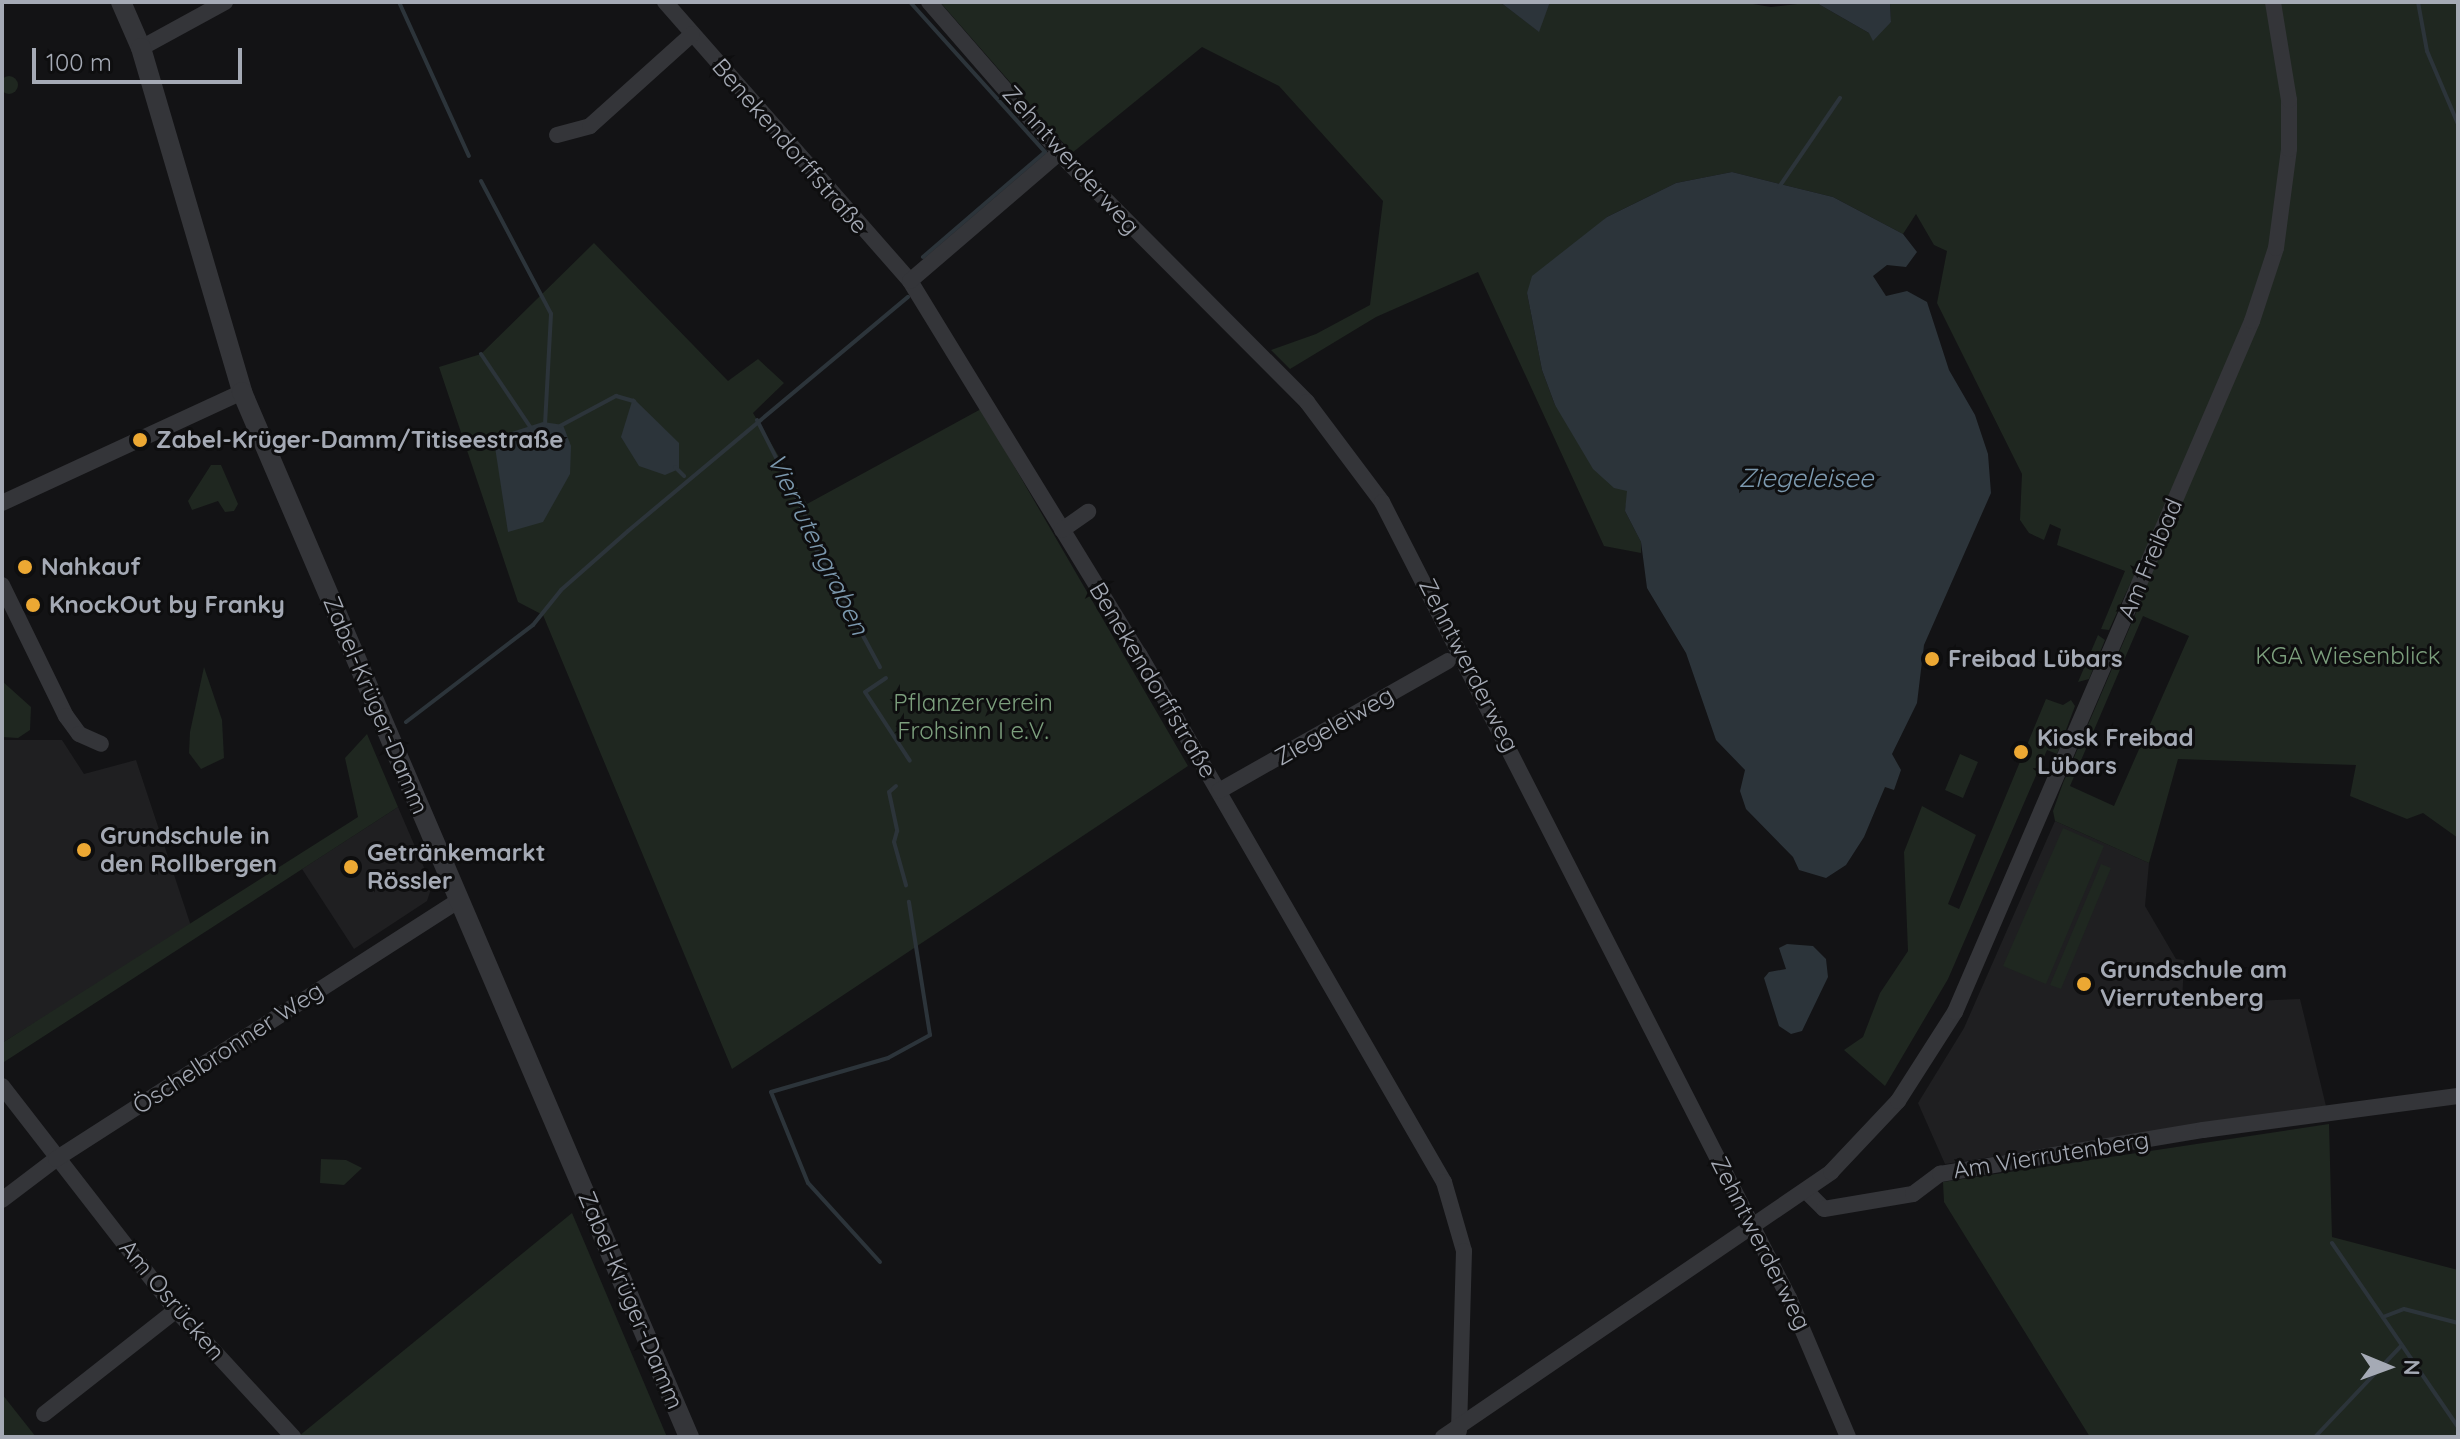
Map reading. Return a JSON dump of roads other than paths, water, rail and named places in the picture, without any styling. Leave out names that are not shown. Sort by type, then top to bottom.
[{"type":"street","name":"Zabel-Krüger-Damm","points":[[121,2],[141,48],[242,392],[689,1437]]},
{"type":"street","points":[[141,48],[225,2]]},
{"type":"street","name":"Benekendorffstraße","points":[[665,2],[910,281],[1219,791],[1444,1182],[1464,1251],[1459,1432]]},
{"type":"street","name":"Zehntwerderweg","points":[[929,2],[1060,152],[1307,402],[1382,502],[1818,1356],[1848,1437]]},
{"type":"street","name":"Am Freibad","points":[[1806,1191],[1854,1153],[1898,1101],[1955,1012],[2252,321],[2276,248],[2289,149],[2289,100],[2273,2]]},
{"type":"street","points":[[557,135],[590,126],[692,34]]},
{"type":"street","points":[[910,281],[1060,152]]},
{"type":"street","points":[[2,503],[242,392]]},
{"type":"street","points":[[1062,530],[1088,512]]},
{"type":"street","points":[[2,585],[66,716],[79,734],[101,744]]},
{"type":"street","name":"Ziegeleiweg","points":[[1219,791],[1448,661]]},
{"type":"street","name":"Öschelbronner Weg","points":[[2,1200],[56,1159],[458,901]]},
{"type":"street","name":"Am Osrücken","points":[[2,1086],[176,1310],[293,1437]]},
{"type":"street","name":"Am Vierrutenberg","points":[[1806,1191],[1824,1209],[1913,1194],[1940,1174],[2203,1130],[2458,1096]]},
{"type":"street","points":[[1443,1437],[1459,1432],[1806,1191]]},
{"type":"street","points":[[44,1414],[176,1310]]},
{"type":"water","points":[[1500,2],[1550,2],[1539,32]]},
{"type":"water","points":[[1815,2],[1890,2],[1891,22],[1873,41],[1869,33]]},
{"type":"water","name":"Ziegeleisee","points":[[1732,172],[1833,197],[1903,234],[1917,252],[1906,267],[1887,265],[1873,276],[1886,296],[1907,291],[1927,302],[1949,370],[1975,415],[1988,454],[1991,493],[1924,645],[1917,703],[1892,754],[1901,770],[1894,790],[1885,787],[1864,837],[1846,865],[1826,878],[1799,870],[1793,857],[1746,809],[1740,791],[1745,770],[1716,740],[1686,653],[1647,588],[1641,542],[1625,511],[1627,491],[1614,488],[1593,469],[1555,405],[1542,370],[1527,293],[1532,276],[1607,217],[1676,183]]},
{"type":"water","points":[[633,398],[679,443],[679,469],[665,475],[639,466],[621,437]]},
{"type":"water","points":[[543,422],[563,425],[571,446],[570,474],[543,522],[508,532],[495,447],[499,436]]},
{"type":"water","points":[[1787,944],[1813,946],[1826,959],[1828,977],[1802,1031],[1791,1034],[1779,1026],[1764,978],[1769,972],[1786,969],[1779,948]]},
{"type":"waterway","points":[[399,2],[469,156]]},
{"type":"waterway","points":[[910,2],[1045,152],[923,257]]},
{"type":"waterway","points":[[2418,2],[2427,51],[2458,124]]},
{"type":"waterway","points":[[1779,187],[1840,98]]},
{"type":"waterway","points":[[481,181],[551,314],[545,425]]},
{"type":"waterway","points":[[406,722],[533,625],[561,590],[628,531],[908,297]]},
{"type":"waterway","points":[[481,354],[533,431]]},
{"type":"waterway","points":[[560,426],[616,396],[634,401]]},
{"type":"waterway","name":"Vierrutengraben","points":[[757,420],[808,521],[802,523],[880,667]]},
{"type":"waterway","points":[[675,467],[684,476]]},
{"type":"waterway","name":"Vierrutengraben","points":[[886,678],[865,692],[910,761]]},
{"type":"waterway","name":"Vierrutengraben","points":[[896,786],[889,792],[897,831],[894,842],[906,885]]},
{"type":"waterway","name":"Vierrutengraben","points":[[880,1262],[808,1183],[771,1092],[888,1058],[930,1035],[909,902]]},
{"type":"waterway","points":[[2332,1243],[2458,1427]]},
{"type":"waterway","points":[[2383,1317],[2404,1309],[2458,1323]]},
{"type":"waterway","points":[[2315,1437],[2401,1346]]},
{"type":"place","name":"Zabel-Krüger-Damm/Titiseestraße","points":[[140,440]]},
{"type":"place","name":"Nahkauf","points":[[25,567]]},
{"type":"place","name":"KnockOut by Franky","points":[[33,605]]},
{"type":"place","name":"Freibad Lübars","points":[[1932,659]]},
{"type":"place","name":"Kiosk Freibad Lübars","points":[[2021,752]]},
{"type":"place","name":"Grundschule in den Rollbergen","points":[[84,850]]},
{"type":"place","name":"Getränkemarkt Rössler","points":[[351,867]]},
{"type":"place","name":"Grundschule am Vierrutenberg","points":[[2084,984]]},
{"type":"park label","name":"KGA Wiesenblick","points":[[2348,656]]},
{"type":"park label","name":"Pflanzerverein Frohsinn I e.V.","points":[[973,717]]}]
